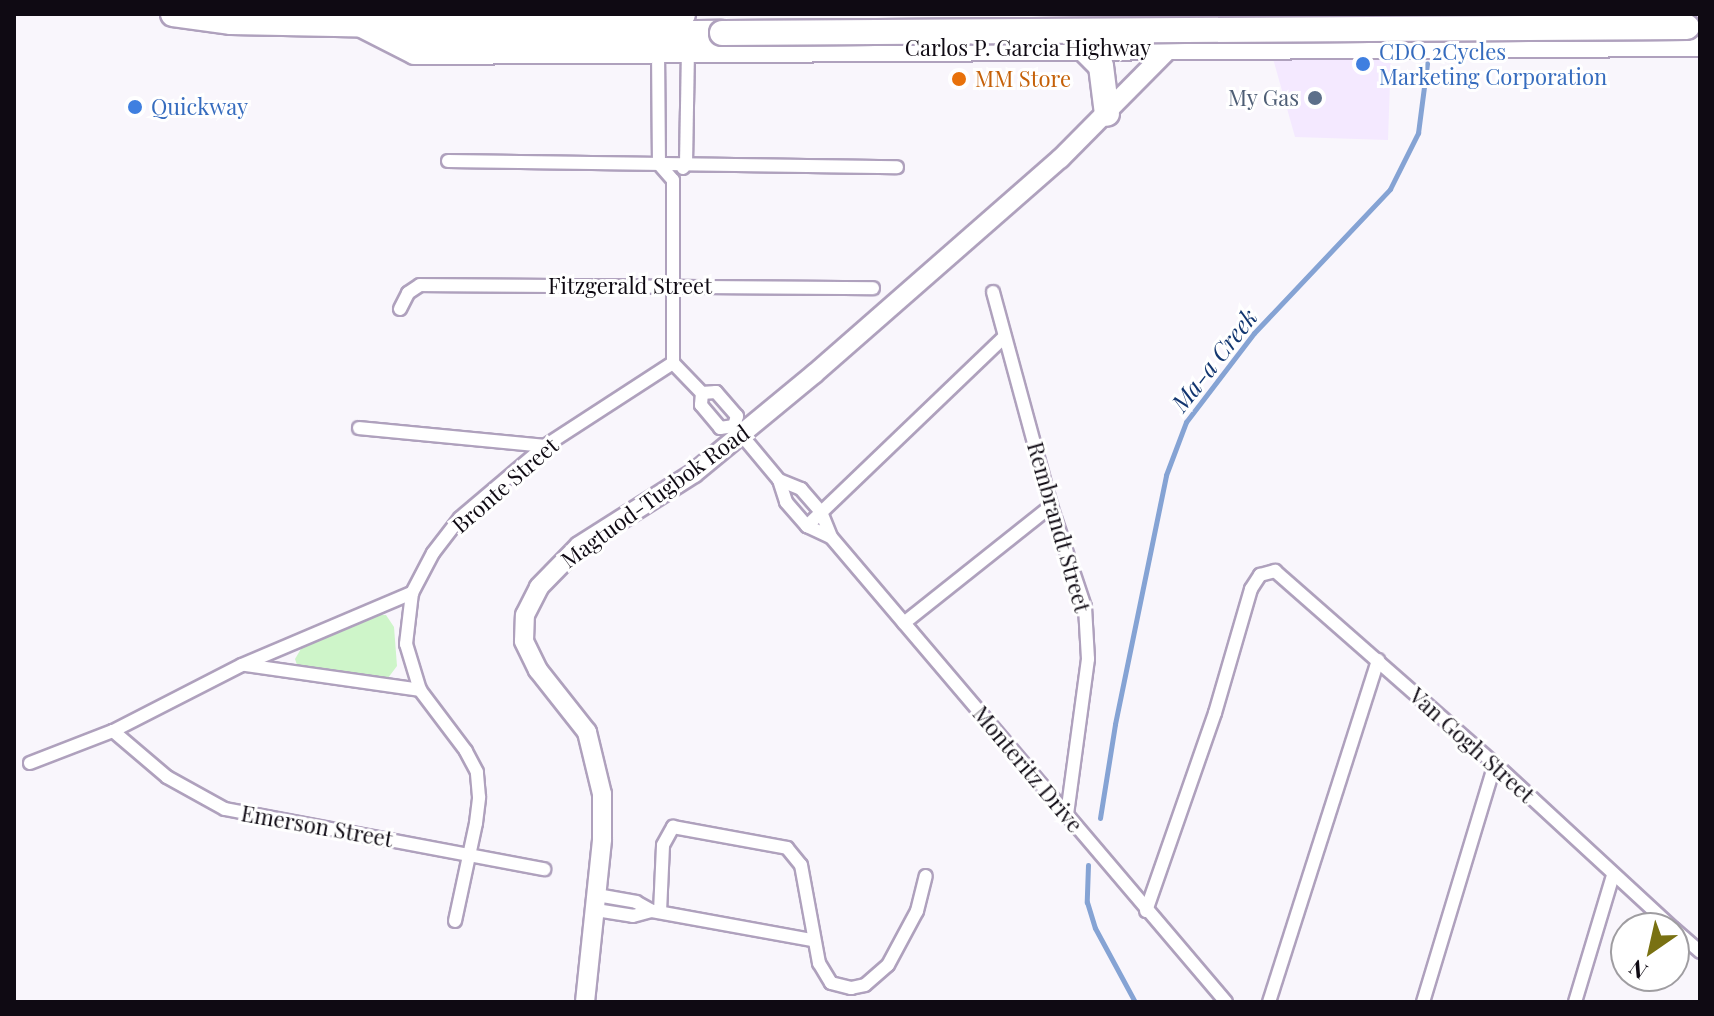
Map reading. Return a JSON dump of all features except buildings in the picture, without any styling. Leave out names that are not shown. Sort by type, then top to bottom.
[{"type":"highway","name":"Carlos P. Garcia Highway","points":[[173,14],[231,22],[378,22],[414,16],[683,14]]},
{"type":"highway","points":[[767,14],[767,49]]},
{"type":"highway","points":[[895,14],[896,49]]},
{"type":"highway","points":[[982,14],[982,48]]},
{"type":"highway","points":[[1053,14],[1053,48]]},
{"type":"highway","points":[[1111,14],[1111,47]]},
{"type":"highway","points":[[1292,14],[1292,46]]},
{"type":"highway","points":[[1372,14],[1373,46]]},
{"type":"highway","points":[[1457,14],[1458,45]]},
{"type":"highway","points":[[1551,14],[1551,45]]},
{"type":"highway","points":[[1650,14],[1650,44]]},
{"type":"highway","name":"Carlos P. Garcia Highway","points":[[378,22],[414,35],[1696,32]]},
{"type":"highway","name":"Carlos P. Garcia Highway","points":[[378,22],[415,52],[1650,44],[1696,32]]},
{"type":"highway","points":[[1083,48],[1101,66],[1107,114]]},
{"type":"main road","name":"Magtuod-Tugbok Road","points":[[585,1002],[603,826],[598,768],[587,732],[528,654],[523,628],[525,615],[539,587],[579,546],[675,486],[737,430],[1028,187],[1107,114],[1171,47]]},
{"type":"street","points":[[658,50],[659,164],[673,180]]},
{"type":"street","points":[[673,363],[673,180],[686,164],[688,50]]},
{"type":"street","points":[[659,134],[687,135]]},
{"type":"street","points":[[448,161],[897,167]]},
{"type":"street","name":"Fitzgerald Street","points":[[400,309],[408,293],[420,285],[873,288]]},
{"type":"street","name":"Rembrandt Street","points":[[993,292],[1051,506],[1078,579],[1087,633],[1088,659],[1067,814]]},
{"type":"street","points":[[807,526],[1003,338]]},
{"type":"street","name":"Monteritz Drive","points":[[673,363],[702,393],[701,405],[720,428],[737,430]]},
{"type":"street","name":"Bronte Street","points":[[455,921],[479,797],[477,772],[466,751],[420,690],[406,644],[412,593],[433,553],[460,518],[545,446],[673,363]]},
{"type":"street","name":"Monteritz Drive","points":[[702,393],[716,392],[737,416],[737,430],[779,480],[786,502],[807,526],[831,537]]},
{"type":"street","points":[[359,428],[545,446]]},
{"type":"street","name":"Monteritz Drive","points":[[779,480],[801,489],[821,512],[831,537],[1226,1002]]},
{"type":"street","points":[[904,623],[1051,506]]},
{"type":"street","name":"Van Gogh Street","points":[[1146,911],[1215,713],[1251,589],[1267,571],[1283,575],[1495,764],[1654,912]]},
{"type":"street","points":[[30,763],[113,731],[242,665],[412,593]]},
{"type":"street","points":[[1269,1002],[1378,660]]},
{"type":"street","points":[[242,665],[420,690]]},
{"type":"street","name":"Emerson Street","points":[[113,731],[167,777],[225,809],[544,869]]},
{"type":"street","points":[[1423,1002],[1495,764]]},
{"type":"street","points":[[656,911],[664,840],[668,830],[678,826],[780,846],[794,853],[801,865],[812,940],[819,963],[831,983],[840,987],[865,985],[888,965],[900,947],[917,911],[926,876]]},
{"type":"street","points":[[1575,1002],[1613,875]]},
{"type":"street","points":[[597,902],[636,902],[656,911],[812,940]]},
{"type":"shaded area","points":[[1391,53],[1388,140],[1295,137],[1272,55]]},
{"type":"green space","points":[[369,615],[386,615],[394,627],[397,666],[388,678],[376,679],[297,665],[295,659],[302,647]]},
{"type":"waterway","name":"Ma-a Creek","points":[[1100,818],[1115,724],[1166,475],[1186,422],[1254,333],[1390,189],[1418,133],[1427,64]]},
{"type":"waterway","name":"Ma-a Creek","points":[[1088,865],[1087,902],[1095,928],[1135,1002]]},
{"type":"place","name":"CDO 2Cycles Marketing Corporation","points":[[1363,64]]},
{"type":"place","name":"MM Store","points":[[959,79]]},
{"type":"place","name":"My Gas","points":[[1315,98]]},
{"type":"place","name":"Quickway","points":[[135,107]]}]
